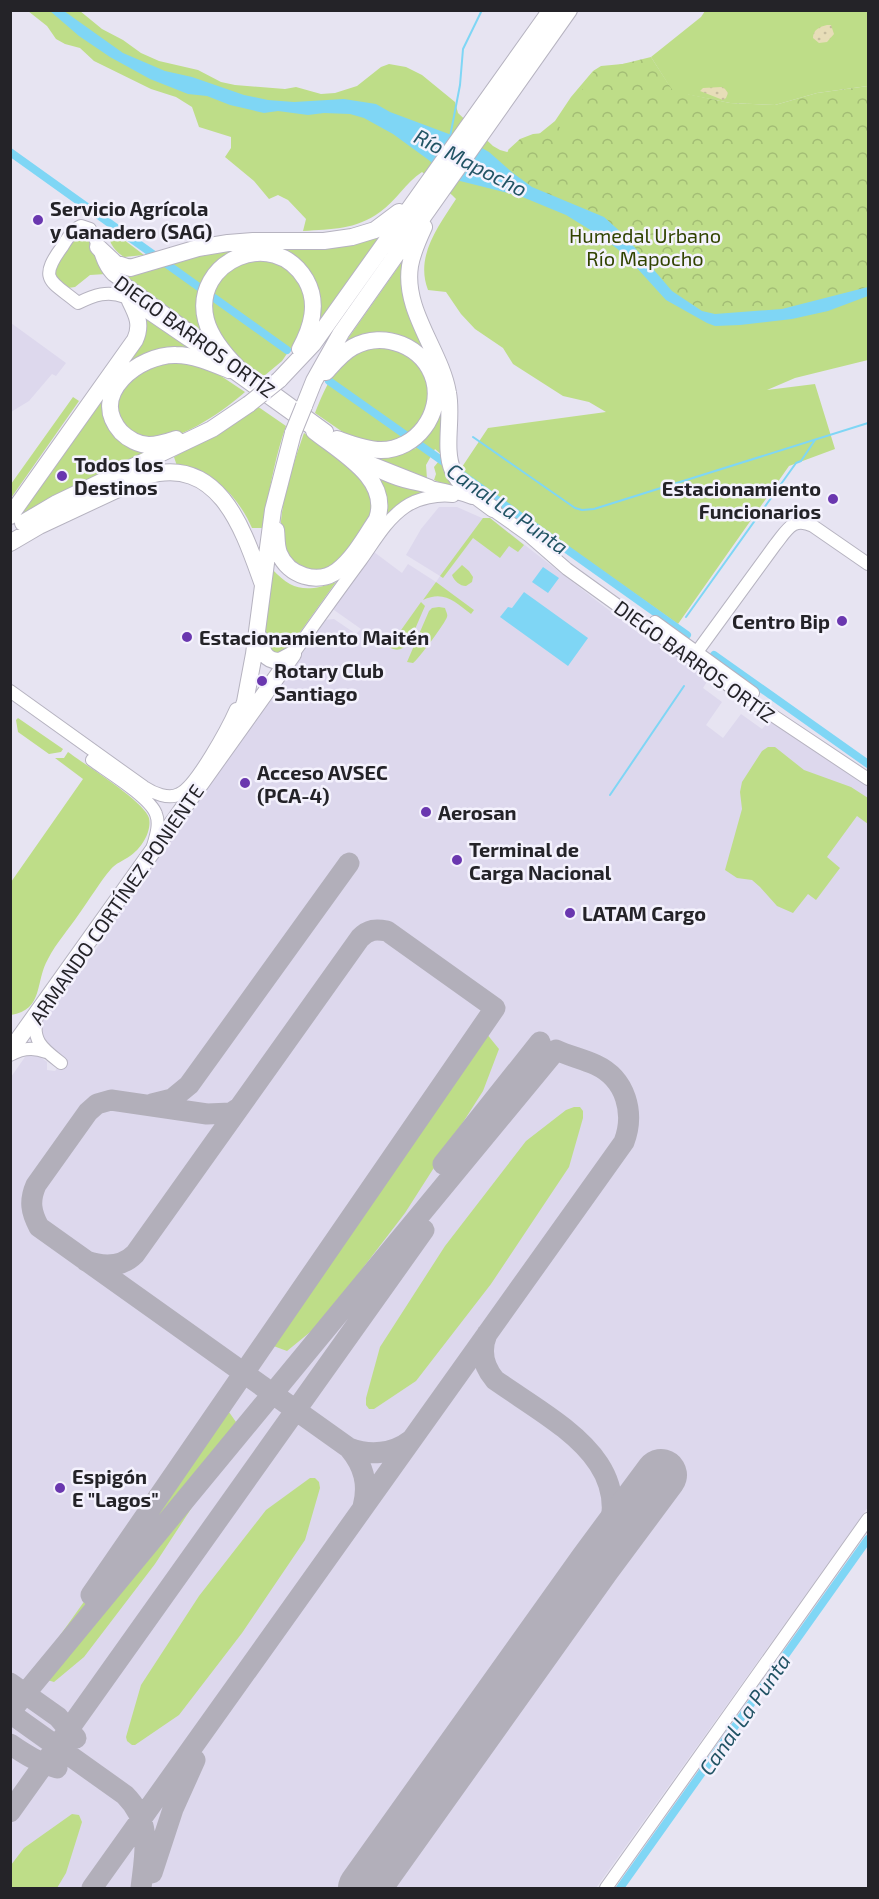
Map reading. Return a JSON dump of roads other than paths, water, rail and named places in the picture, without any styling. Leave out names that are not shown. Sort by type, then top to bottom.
[{"type":"highway","points":[[487,113],[545,10]]},
{"type":"highway","points":[[534,33],[551,10]]},
{"type":"highway","points":[[10,532],[57,503],[212,429],[249,404],[283,376],[313,344],[427,197],[487,113],[569,10]]},
{"type":"highway","points":[[98,247],[115,263],[125,268],[135,268],[198,248],[228,243],[324,241],[352,237],[375,230],[427,197]]},
{"type":"highway","points":[[220,757],[240,718],[249,683],[258,630],[269,531],[278,485],[293,433],[323,364],[427,197]]},
{"type":"highway","points":[[427,197],[409,280],[418,315],[448,389],[450,461],[454,472],[470,493],[493,509]]},
{"type":"highway","points":[[234,369],[210,332],[205,316],[206,293],[214,276],[224,265],[246,254],[271,253],[296,267],[309,285],[313,299],[313,313],[306,339],[283,376]]},
{"type":"highway","points":[[10,516],[135,340],[139,323],[130,301]]},
{"type":"highway","points":[[305,402],[328,369],[354,347],[377,340],[401,344],[415,352],[425,362],[432,374],[435,402],[431,416],[412,440],[387,450],[374,450],[337,439]]},
{"type":"highway","points":[[212,429],[156,444],[138,443],[123,433],[115,423],[111,412],[112,397],[118,383],[128,373],[142,363],[157,357],[185,356],[234,369]]},
{"type":"highway","points":[[278,485],[277,543],[284,561],[294,571],[307,577],[320,577],[334,573],[349,559],[377,519],[380,498],[368,475],[314,431]]},
{"type":"highway","points":[[10,543],[39,526],[146,476],[160,472],[180,473],[208,485],[228,504],[244,535],[263,586]]},
{"type":"highway","points":[[258,630],[261,648],[269,659],[280,661],[293,654]]},
{"type":"highway","points":[[220,757],[293,654]]},
{"type":"highway","name":"ARMANDO CORTÍNEZ PONIENTE","points":[[10,1053],[220,757]]},
{"type":"street","name":"DIEGO BARROS ORTÍZ","points":[[430,486],[372,463],[357,454],[234,369],[119,295],[109,293],[93,296],[78,303],[50,277],[48,270],[51,262],[72,232],[78,227],[84,226],[90,229],[106,266],[113,275],[234,369],[314,431],[382,474],[410,483],[470,493]]},
{"type":"street","points":[[293,654],[375,540],[402,508],[418,500],[470,493]]},
{"type":"street","name":"DIEGO BARROS ORTÍZ","points":[[493,509],[528,535],[567,569],[693,655],[773,717],[868,777]]},
{"type":"street","points":[[693,655],[775,545],[797,522],[805,522],[825,533],[868,564]]},
{"type":"street","points":[[10,691],[144,787],[156,793],[172,796],[183,792],[199,772],[217,745],[249,683]]},
{"type":"street","points":[[10,702],[149,803],[158,820],[152,853]]},
{"type":"street","points":[[37,1016],[36,1035],[40,1045],[61,1063]]},
{"type":"street","points":[[10,1053],[23,1049],[48,1053]]},
{"type":"street","points":[[606,1888],[868,1519]]},
{"type":"water","name":"Río Mapocho","points":[[50,11],[64,11],[123,53],[165,71],[268,100],[294,102],[344,99],[376,104],[390,112],[473,143],[489,152],[532,187],[604,217],[624,235],[672,291],[702,311],[715,314],[782,309],[868,287],[868,296],[828,311],[792,319],[715,326],[666,300],[626,256],[605,239],[566,215],[520,196],[452,179],[441,173],[430,161],[393,134],[364,118],[350,114],[308,115],[278,111],[264,113],[230,105],[207,96],[188,94],[150,79],[110,57],[79,36]]},
{"type":"water","points":[[543,567],[559,578],[548,593],[532,582]]},
{"type":"water","points":[[524,592],[588,638],[568,666],[500,617],[508,607],[512,608]]},
{"type":"waterway","name":"Río Mapocho","points":[[450,137],[460,85],[463,49],[482,10]]},
{"type":"waterway","name":"Canal La Punta","points":[[10,152],[287,350]]},
{"type":"waterway","name":"Canal La Punta","points":[[329,381],[451,467]]},
{"type":"waterway","points":[[473,437],[575,508],[582,510],[594,509],[868,423]]},
{"type":"waterway","points":[[686,617],[796,463],[801,461],[815,440]]},
{"type":"waterway","name":"Canal La Punta","points":[[461,474],[687,635]]},
{"type":"waterway","name":"Canal La Punta","points":[[714,655],[868,764]]},
{"type":"waterway","points":[[610,795],[684,686]]},
{"type":"waterway","name":"Canal La Punta","points":[[620,1888],[868,1539]]},
{"type":"place","name":"Servicio Agrícola y Ganadero (SAG)","points":[[38,220]]},
{"type":"place","name":"Todos los Destinos","points":[[62,476]]},
{"type":"place","name":"Estacionamiento Funcionarios","points":[[833,499]]},
{"type":"place","name":"Centro Bip","points":[[842,621]]},
{"type":"place","name":"Estacionamiento Maitén","points":[[187,637]]},
{"type":"place","name":"Rotary Club Santiago","points":[[262,681]]},
{"type":"place","name":"Acceso AVSEC (PCA-4)","points":[[245,783]]},
{"type":"place","name":"Aerosan","points":[[426,812]]},
{"type":"place","name":"Terminal de Carga Nacional","points":[[457,860]]},
{"type":"place","name":"LATAM Cargo","points":[[570,913]]},
{"type":"place","name":"Espigón E \"Lagos\"","points":[[60,1488]]},
{"type":"park label","name":"Humedal Urbano Río Mapocho","points":[[645,246]]}]
